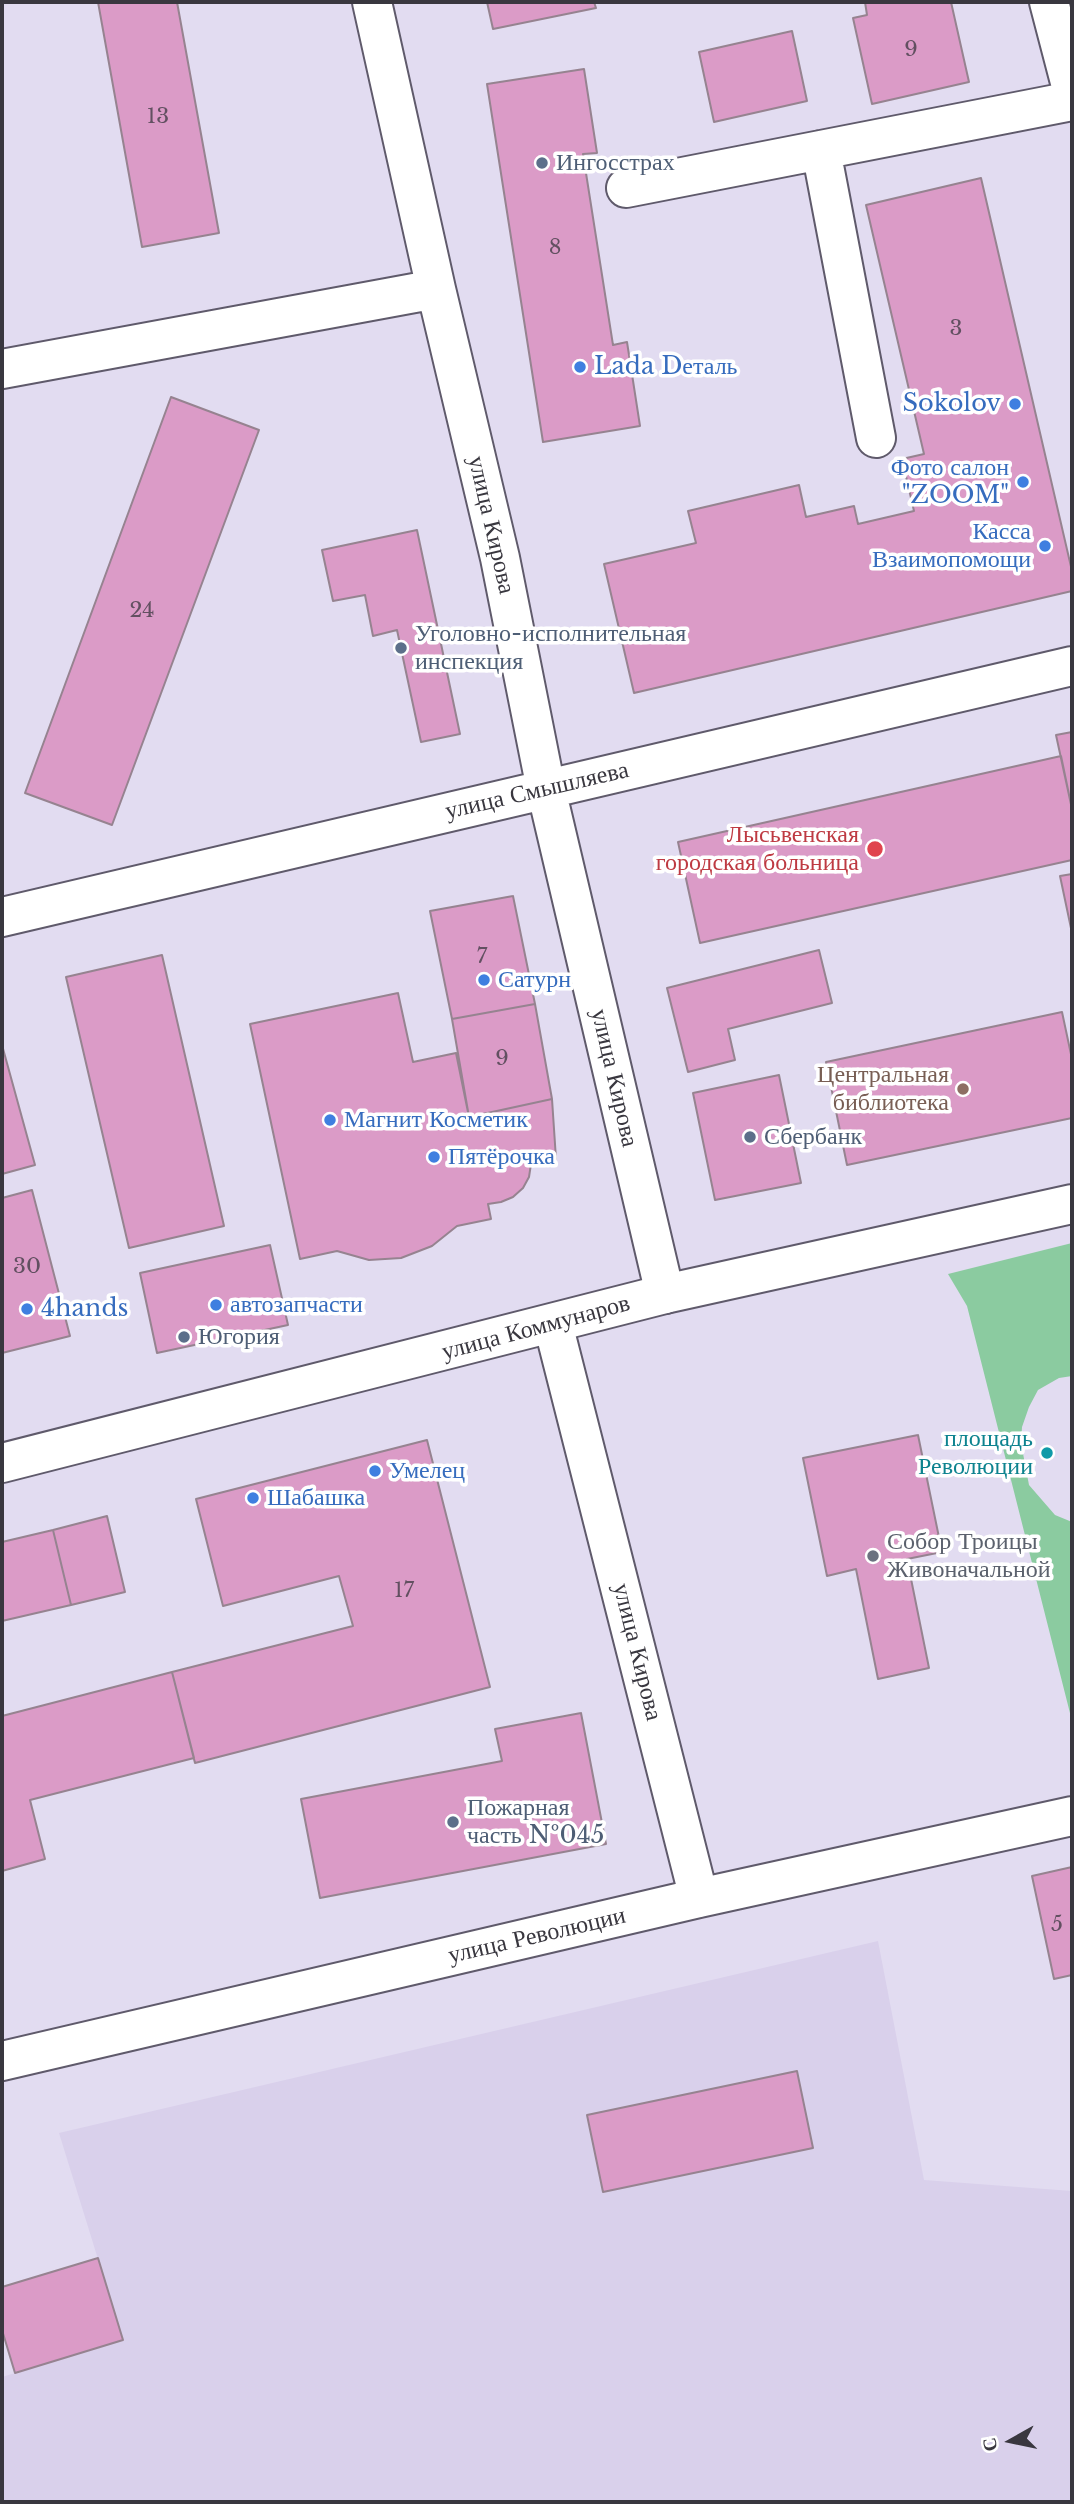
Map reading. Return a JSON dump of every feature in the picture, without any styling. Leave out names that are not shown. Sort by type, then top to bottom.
[{"type":"street","name":"улица Кирова","points":[[372,2],[500,558],[546,789],[665,1294]]},
{"type":"street","points":[[1049,2],[1072,90]]},
{"type":"street","points":[[626,188],[1072,101]]},
{"type":"street","points":[[821,150],[876,439]]},
{"type":"street","points":[[2,369],[436,289]]},
{"type":"street","name":"улица Смышляева","points":[[2,916],[1072,666]]},
{"type":"street","name":"улица Коммунаров","points":[[2,1463],[665,1294],[1072,1204]]},
{"type":"street","name":"улица Кирова","points":[[553,1324],[699,1898]]},
{"type":"street","name":"улица Революции","points":[[2,2061],[699,1898],[1072,1816]]},
{"type":"shaded area","points":[[878,1941],[924,2180],[1072,2191],[1072,2502],[2,2502],[2,2377],[123,2340],[59,2133]]},
{"type":"green space","points":[[1072,1243],[1072,1376],[1059,1378],[1038,1390],[1022,1427],[1021,1443],[1029,1485],[1055,1515],[1072,1522],[1072,1721],[967,1306],[948,1274]]},
{"type":"building","points":[[98,2],[177,2],[219,233],[142,247]]},
{"type":"building","points":[[487,2],[594,2],[596,8],[493,29]]},
{"type":"building","points":[[865,2],[951,2],[969,82],[872,104],[853,18],[867,15]]},
{"type":"building","points":[[792,31],[807,101],[714,122],[699,52]]},
{"type":"building","points":[[584,69],[597,153],[583,154],[613,345],[627,342],[640,426],[543,442],[487,84]]},
{"type":"building","points":[[981,178],[1072,571],[1072,591],[634,693],[604,564],[696,543],[688,511],[799,485],[806,517],[854,506],[858,524],[914,511],[902,459],[924,454],[866,205]]},
{"type":"building","points":[[171,397],[259,430],[112,825],[25,793]]},
{"type":"building","points":[[417,530],[460,734],[421,742],[397,630],[373,636],[365,595],[333,601],[322,550]]},
{"type":"building","points":[[1072,732],[1072,809],[1056,735]]},
{"type":"building","points":[[1061,756],[1072,809],[1072,860],[700,943],[678,842]]},
{"type":"building","points":[[1072,874],[1072,933],[1060,876]]},
{"type":"building","points":[[513,896],[535,1004],[452,1019],[430,911]]},
{"type":"building","points":[[819,950],[832,1003],[728,1029],[735,1060],[688,1072],[667,988]]},
{"type":"building","points":[[162,955],[224,1226],[129,1248],[66,977]]},
{"type":"building","points":[[398,993],[413,1062],[456,1053],[469,1117],[552,1099],[556,1159],[531,1164],[529,1177],[523,1188],[513,1197],[488,1204],[491,1219],[457,1226],[432,1246],[401,1258],[369,1260],[337,1251],[300,1259],[250,1024]]},
{"type":"building","points":[[535,1004],[552,1099],[469,1117],[452,1019]]},
{"type":"building","points":[[1062,1012],[1072,1059],[1072,1118],[847,1165],[826,1062]]},
{"type":"building","points":[[2,1045],[35,1165],[2,1174]]},
{"type":"building","points":[[779,1075],[801,1183],[715,1200],[693,1093]]},
{"type":"building","points":[[32,1190],[70,1336],[2,1353],[2,1198]]},
{"type":"building","points":[[270,1245],[288,1325],[157,1353],[140,1273]]},
{"type":"building","name":"Собор Троицы Живоначальной","points":[[918,1435],[942,1552],[907,1559],[929,1668],[878,1679],[856,1569],[827,1576],[803,1458]]},
{"type":"building","points":[[427,1440],[490,1687],[195,1763],[172,1672],[353,1626],[339,1576],[223,1606],[196,1499]]},
{"type":"building","points":[[107,1516],[125,1592],[71,1605],[53,1530]]},
{"type":"building","points":[[53,1530],[71,1605],[2,1621],[2,1542]]},
{"type":"building","points":[[172,1672],[194,1758],[30,1800],[45,1859],[2,1871],[2,1716]]},
{"type":"building","name":"Пожарная часть №045","points":[[581,1713],[606,1844],[320,1898],[301,1799],[502,1761],[495,1729]]},
{"type":"building","points":[[1072,1867],[1072,1975],[1054,1979],[1032,1876]]},
{"type":"building","points":[[797,2071],[813,2148],[603,2192],[587,2115]]},
{"type":"building","points":[[98,2258],[123,2340],[15,2373],[2,2330],[2,2287]]},
{"type":"place","name":"Ингосстрах","points":[[542,163]]},
{"type":"place","name":"Lada Dеталь","points":[[580,367]]},
{"type":"place","name":"Sokolov","points":[[1015,404]]},
{"type":"place","name":"Фото салон \"ZOOM\"","points":[[1023,482]]},
{"type":"place","name":"Касса Взаимопомощи","points":[[1045,546]]},
{"type":"place","name":"Уголовно-исполнительная инспекция","points":[[401,648]]},
{"type":"place","name":"Лысьвенская городская больница","points":[[875,849]]},
{"type":"place","name":"Сатурн","points":[[484,980]]},
{"type":"place","name":"Центральная библиотека","points":[[963,1089]]},
{"type":"place","name":"Магнит Косметик","points":[[330,1120]]},
{"type":"place","name":"Сбербанк","points":[[750,1137]]},
{"type":"place","name":"Пятёрочка","points":[[434,1157]]},
{"type":"place","name":"автозапчасти","points":[[216,1305]]},
{"type":"place","name":"4hands","points":[[27,1309]]},
{"type":"place","name":"Югория","points":[[184,1337]]},
{"type":"place","name":"площадь Революции","points":[[1047,1453]]},
{"type":"place","name":"Умелец","points":[[375,1471]]},
{"type":"place","name":"Шабашка","points":[[253,1498]]},
{"type":"place","name":"Собор Троицы Живоначальной","points":[[873,1556]]},
{"type":"place","name":"Пожарная часть №045","points":[[453,1822]]}]
